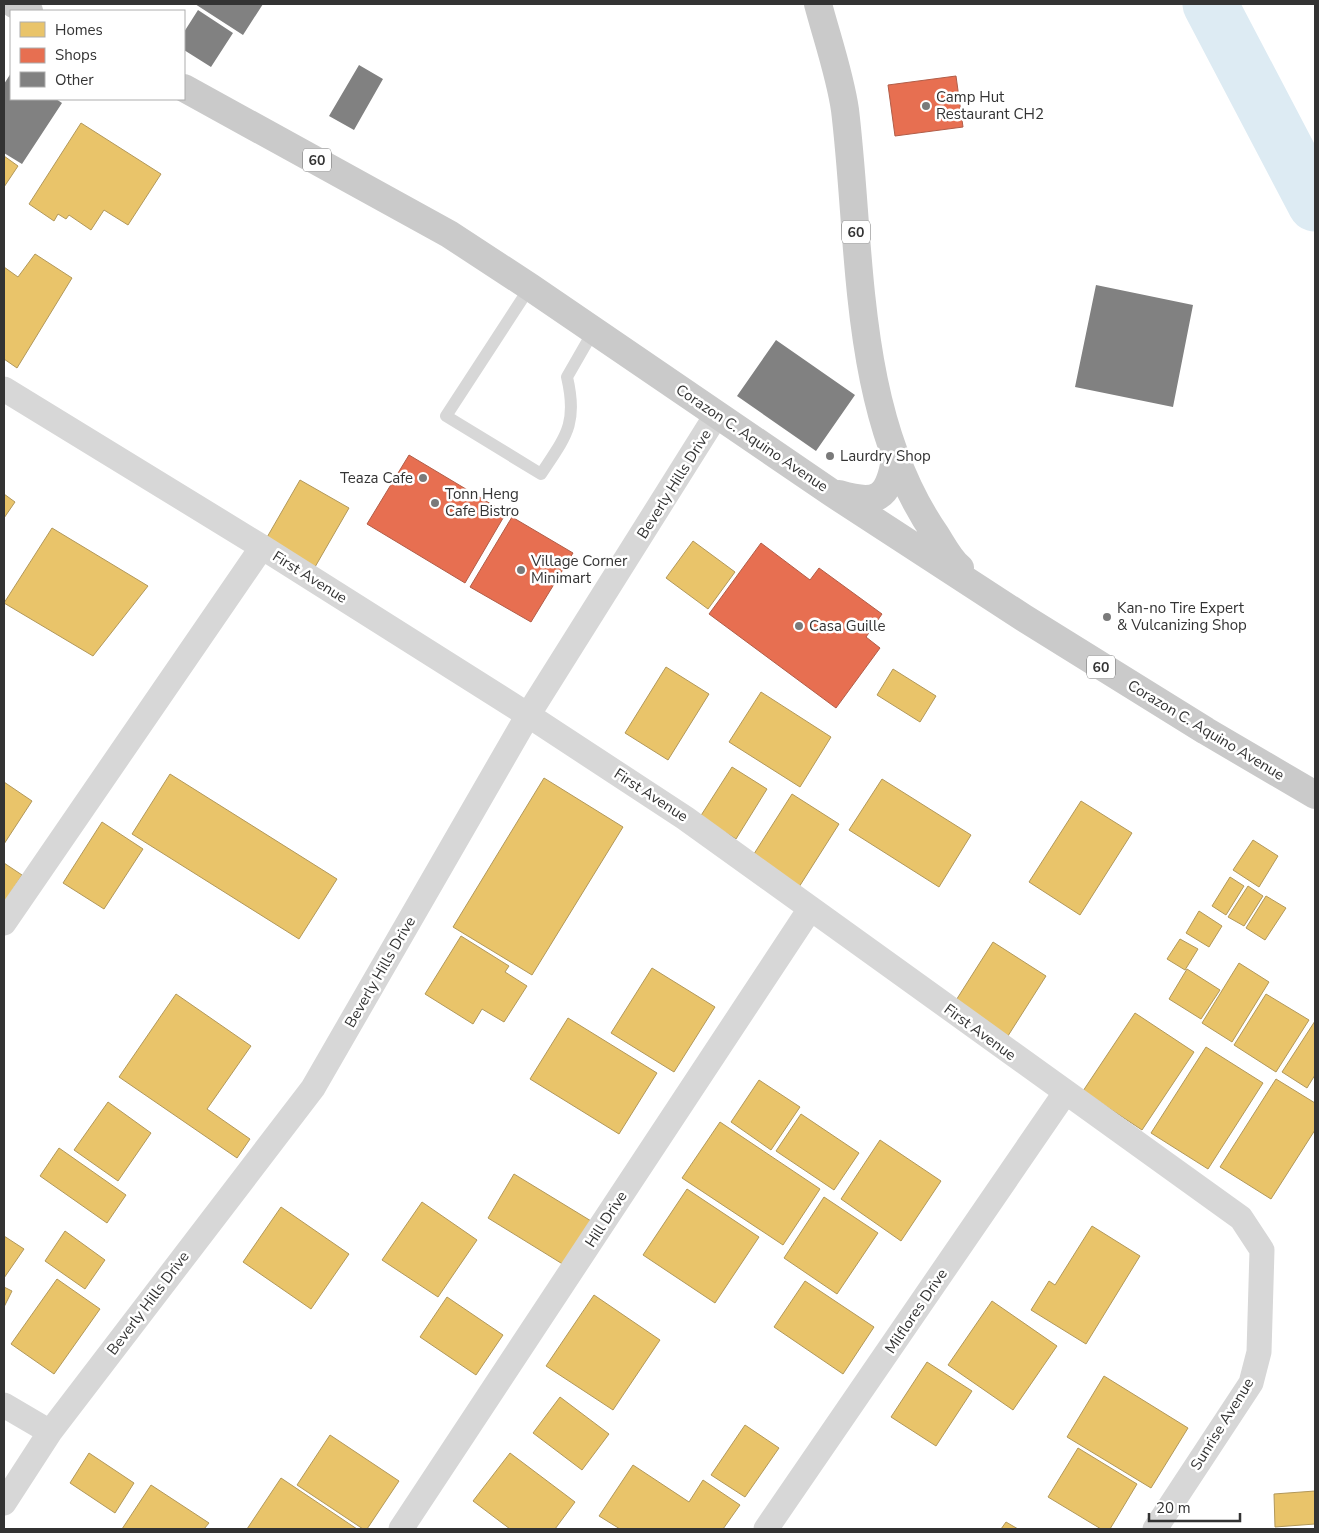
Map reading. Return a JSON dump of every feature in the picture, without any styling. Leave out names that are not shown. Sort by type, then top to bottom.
[{"type":"main road","points":[[14,4],[27,10]]},
{"type":"main road","name":"60","points":[[818,4],[844,108],[864,322],[876,385],[895,460],[921,514],[957,566],[998,600]]},
{"type":"main road","name":"Corazon C. Aquino Avenue","points":[[185,89],[449,234],[594,330],[832,493],[1149,696],[1315,795]]},
{"type":"main road","points":[[832,493],[860,500],[874,500],[880,496],[891,481],[895,460]]},
{"type":"street","name":"First Avenue","points":[[4,389],[262,547],[528,715],[685,818],[1240,1218],[1262,1250]]},
{"type":"street","name":"Beverly Hills Drive","points":[[4,1503],[50,1432],[313,1088],[528,715],[717,414]]},
{"type":"street","points":[[4,923],[262,547]]},
{"type":"street","name":"Hill Drive","points":[[401,1529],[810,909]]},
{"type":"street","name":"Milflores Drive","points":[[766,1529],[1065,1093]]},
{"type":"street","name":"Sunrise Avenue","points":[[1155,1529],[1251,1383],[1259,1352],[1262,1250]]},
{"type":"street","points":[[4,1405],[50,1432]]},
{"type":"lane","points":[[530,287],[446,416],[541,474],[567,434],[573,402],[567,377],[594,330]]},
{"type":"building: Homes","points":[[81,123],[161,174],[128,225],[104,210],[91,230],[69,215],[66,219],[58,214],[54,221],[29,204]]},
{"type":"building: Homes","points":[[4,156],[18,166],[4,187]]},
{"type":"building: Homes","points":[[35,254],[72,278],[17,368],[4,359],[4,267],[18,277]]},
{"type":"building: Homes","points":[[300,480],[349,508],[315,567],[266,539]]},
{"type":"building: Homes","points":[[4,494],[15,502],[4,518]]},
{"type":"building: Homes","points":[[52,528],[148,586],[93,656],[4,603]]},
{"type":"building: Homes","points":[[693,541],[735,572],[708,609],[666,578]]},
{"type":"building: Homes","points":[[666,667],[709,694],[668,760],[625,733]]},
{"type":"building: Homes","points":[[893,669],[936,696],[920,722],[877,695]]},
{"type":"building: Homes","points":[[761,692],[831,737],[800,787],[729,742]]},
{"type":"building: Homes","points":[[732,767],[767,789],[736,839],[700,817]]},
{"type":"building: Homes","points":[[170,774],[337,879],[299,939],[132,834]]},
{"type":"building: Homes","points":[[544,778],[623,827],[532,975],[453,927]]},
{"type":"building: Homes","points":[[882,779],[971,835],[939,887],[849,830]]},
{"type":"building: Homes","points":[[4,782],[32,801],[4,844]]},
{"type":"building: Homes","points":[[792,794],[839,824],[799,887],[752,857]]},
{"type":"building: Homes","points":[[1081,801],[1132,833],[1080,915],[1029,882]]},
{"type":"building: Homes","points":[[102,822],[143,849],[104,909],[63,883]]},
{"type":"building: Homes","points":[[1253,840],[1278,856],[1259,887],[1233,870]]},
{"type":"building: Homes","points":[[4,863],[22,875],[4,903]]},
{"type":"building: Homes","points":[[1230,877],[1244,886],[1226,915],[1212,906]]},
{"type":"building: Homes","points":[[1248,886],[1263,896],[1244,926],[1228,917]]},
{"type":"building: Homes","points":[[1266,896],[1286,908],[1265,940],[1246,928]]},
{"type":"building: Homes","points":[[1199,911],[1222,926],[1209,947],[1186,933]]},
{"type":"building: Homes","points":[[461,936],[509,966],[505,972],[527,986],[504,1022],[482,1009],[473,1024],[425,994]]},
{"type":"building: Homes","points":[[1180,939],[1198,949],[1185,970],[1167,959]]},
{"type":"building: Homes","points":[[993,942],[1046,976],[1006,1039],[953,1005]]},
{"type":"building: Homes","points":[[1239,963],[1269,982],[1232,1042],[1202,1023]]},
{"type":"building: Homes","points":[[652,968],[715,1007],[674,1072],[611,1033]]},
{"type":"building: Homes","points":[[1187,969],[1220,990],[1201,1019],[1169,999]]},
{"type":"building: Homes","points":[[176,994],[251,1046],[207,1109],[250,1139],[237,1158],[119,1077]]},
{"type":"building: Homes","points":[[1266,994],[1309,1020],[1276,1072],[1234,1045]]},
{"type":"building: Homes","points":[[1135,1013],[1194,1052],[1142,1130],[1083,1091]]},
{"type":"building: Homes","points":[[568,1018],[657,1073],[619,1134],[530,1079]]},
{"type":"building: Homes","points":[[1315,1021],[1315,1075],[1307,1088],[1282,1072]]},
{"type":"building: Homes","points":[[1206,1047],[1263,1083],[1208,1169],[1151,1133]]},
{"type":"building: Homes","points":[[1276,1079],[1315,1103],[1315,1130],[1271,1199],[1220,1167]]},
{"type":"building: Homes","points":[[759,1080],[800,1107],[771,1150],[731,1122]]},
{"type":"building: Homes","points":[[108,1102],[151,1133],[118,1181],[74,1150]]},
{"type":"building: Homes","points":[[801,1114],[859,1153],[834,1190],[776,1151]]},
{"type":"building: Homes","points":[[720,1122],[820,1189],[783,1245],[682,1178]]},
{"type":"building: Homes","points":[[880,1140],[941,1181],[901,1241],[841,1199]]},
{"type":"building: Homes","points":[[59,1148],[126,1195],[107,1223],[40,1176]]},
{"type":"building: Homes","points":[[514,1174],[596,1224],[569,1268],[488,1218]]},
{"type":"building: Homes","points":[[687,1189],[759,1237],[715,1303],[643,1255]]},
{"type":"building: Homes","points":[[824,1197],[878,1233],[837,1294],[784,1258]]},
{"type":"building: Homes","points":[[422,1202],[477,1240],[438,1297],[382,1260]]},
{"type":"building: Homes","points":[[281,1207],[349,1254],[311,1309],[243,1262]]},
{"type":"building: Homes","points":[[1092,1226],[1140,1256],[1086,1344],[1031,1310],[1049,1281],[1055,1285]]},
{"type":"building: Homes","points":[[65,1231],[105,1260],[85,1289],[45,1261]]},
{"type":"building: Homes","points":[[4,1236],[24,1249],[4,1278]]},
{"type":"building: Homes","points":[[57,1279],[100,1309],[54,1374],[11,1344]]},
{"type":"building: Homes","points":[[805,1281],[874,1327],[843,1374],[774,1327]]},
{"type":"building: Homes","points":[[4,1287],[12,1291],[4,1307]]},
{"type":"building: Homes","points":[[594,1295],[660,1340],[613,1410],[546,1366]]},
{"type":"building: Homes","points":[[447,1297],[503,1335],[476,1375],[420,1337]]},
{"type":"building: Homes","points":[[992,1301],[1057,1346],[1013,1410],[948,1365]]},
{"type":"building: Homes","points":[[927,1362],[972,1391],[936,1446],[891,1417]]},
{"type":"building: Homes","points":[[1104,1376],[1188,1428],[1151,1488],[1067,1437]]},
{"type":"building: Homes","points":[[560,1397],[609,1434],[582,1470],[533,1433]]},
{"type":"building: Homes","points":[[745,1425],[779,1448],[745,1497],[711,1475]]},
{"type":"building: Homes","points":[[330,1435],[399,1481],[367,1529],[363,1529],[297,1485]]},
{"type":"building: Homes","points":[[1078,1448],[1137,1484],[1110,1529],[1101,1529],[1048,1497]]},
{"type":"building: Homes","points":[[89,1453],[134,1483],[115,1513],[70,1483]]},
{"type":"building: Homes","points":[[510,1453],[575,1502],[555,1529],[510,1529],[473,1501]]},
{"type":"building: Homes","points":[[633,1465],[689,1502],[703,1480],[740,1505],[723,1529],[620,1529],[599,1516]]},
{"type":"building: Homes","points":[[281,1478],[357,1529],[247,1529]]},
{"type":"building: Homes","points":[[151,1485],[209,1523],[204,1529],[122,1529]]},
{"type":"building: Homes","points":[[1315,1491],[1315,1524],[1275,1527],[1274,1494]]},
{"type":"building: Homes","points":[[1006,1522],[1018,1529],[1001,1529]]},
{"type":"building: Shops","name":"Camp Hut Restaurant CH2","points":[[956,76],[963,127],[895,136],[888,85]]},
{"type":"building: Shops","points":[[409,455],[506,513],[465,583],[367,524]]},
{"type":"building: Shops","name":"Village Corner Minimart","points":[[512,517],[573,553],[531,622],[470,587]]},
{"type":"building: Shops","name":"Casa Guille","points":[[761,543],[810,580],[819,568],[882,614],[866,637],[880,648],[836,708],[709,614]]},
{"type":"building: Other","points":[[195,4],[263,4],[243,35]]},
{"type":"building: Other","points":[[198,10],[233,33],[211,67],[185,51],[185,30]]},
{"type":"building: Other","points":[[359,65],[383,79],[354,130],[329,116]]},
{"type":"building: Other","points":[[10,75],[10,100],[58,100],[62,103],[22,164],[4,153],[4,84]]},
{"type":"building: Other","points":[[1096,285],[1193,305],[1173,407],[1075,387]]},
{"type":"building: Other","points":[[776,340],[855,395],[816,451],[737,396]]},
{"type":"waterway","points":[[1210,4],[1315,204]]},
{"type":"place","name":"Camp Hut Restaurant CH2","points":[[926,106]]},
{"type":"place","name":"Laurdry Shop","points":[[830,456]]},
{"type":"place","name":"Teaza Cafe","points":[[423,478]]},
{"type":"place","name":"Tonn Heng Cafe Bistro","points":[[435,503]]},
{"type":"place","name":"Village Corner Minimart","points":[[521,570]]},
{"type":"place","name":"Kan-no Tire Expert & Vulcanizing Shop","points":[[1107,617]]},
{"type":"place","name":"Casa Guille","points":[[799,626]]}]
